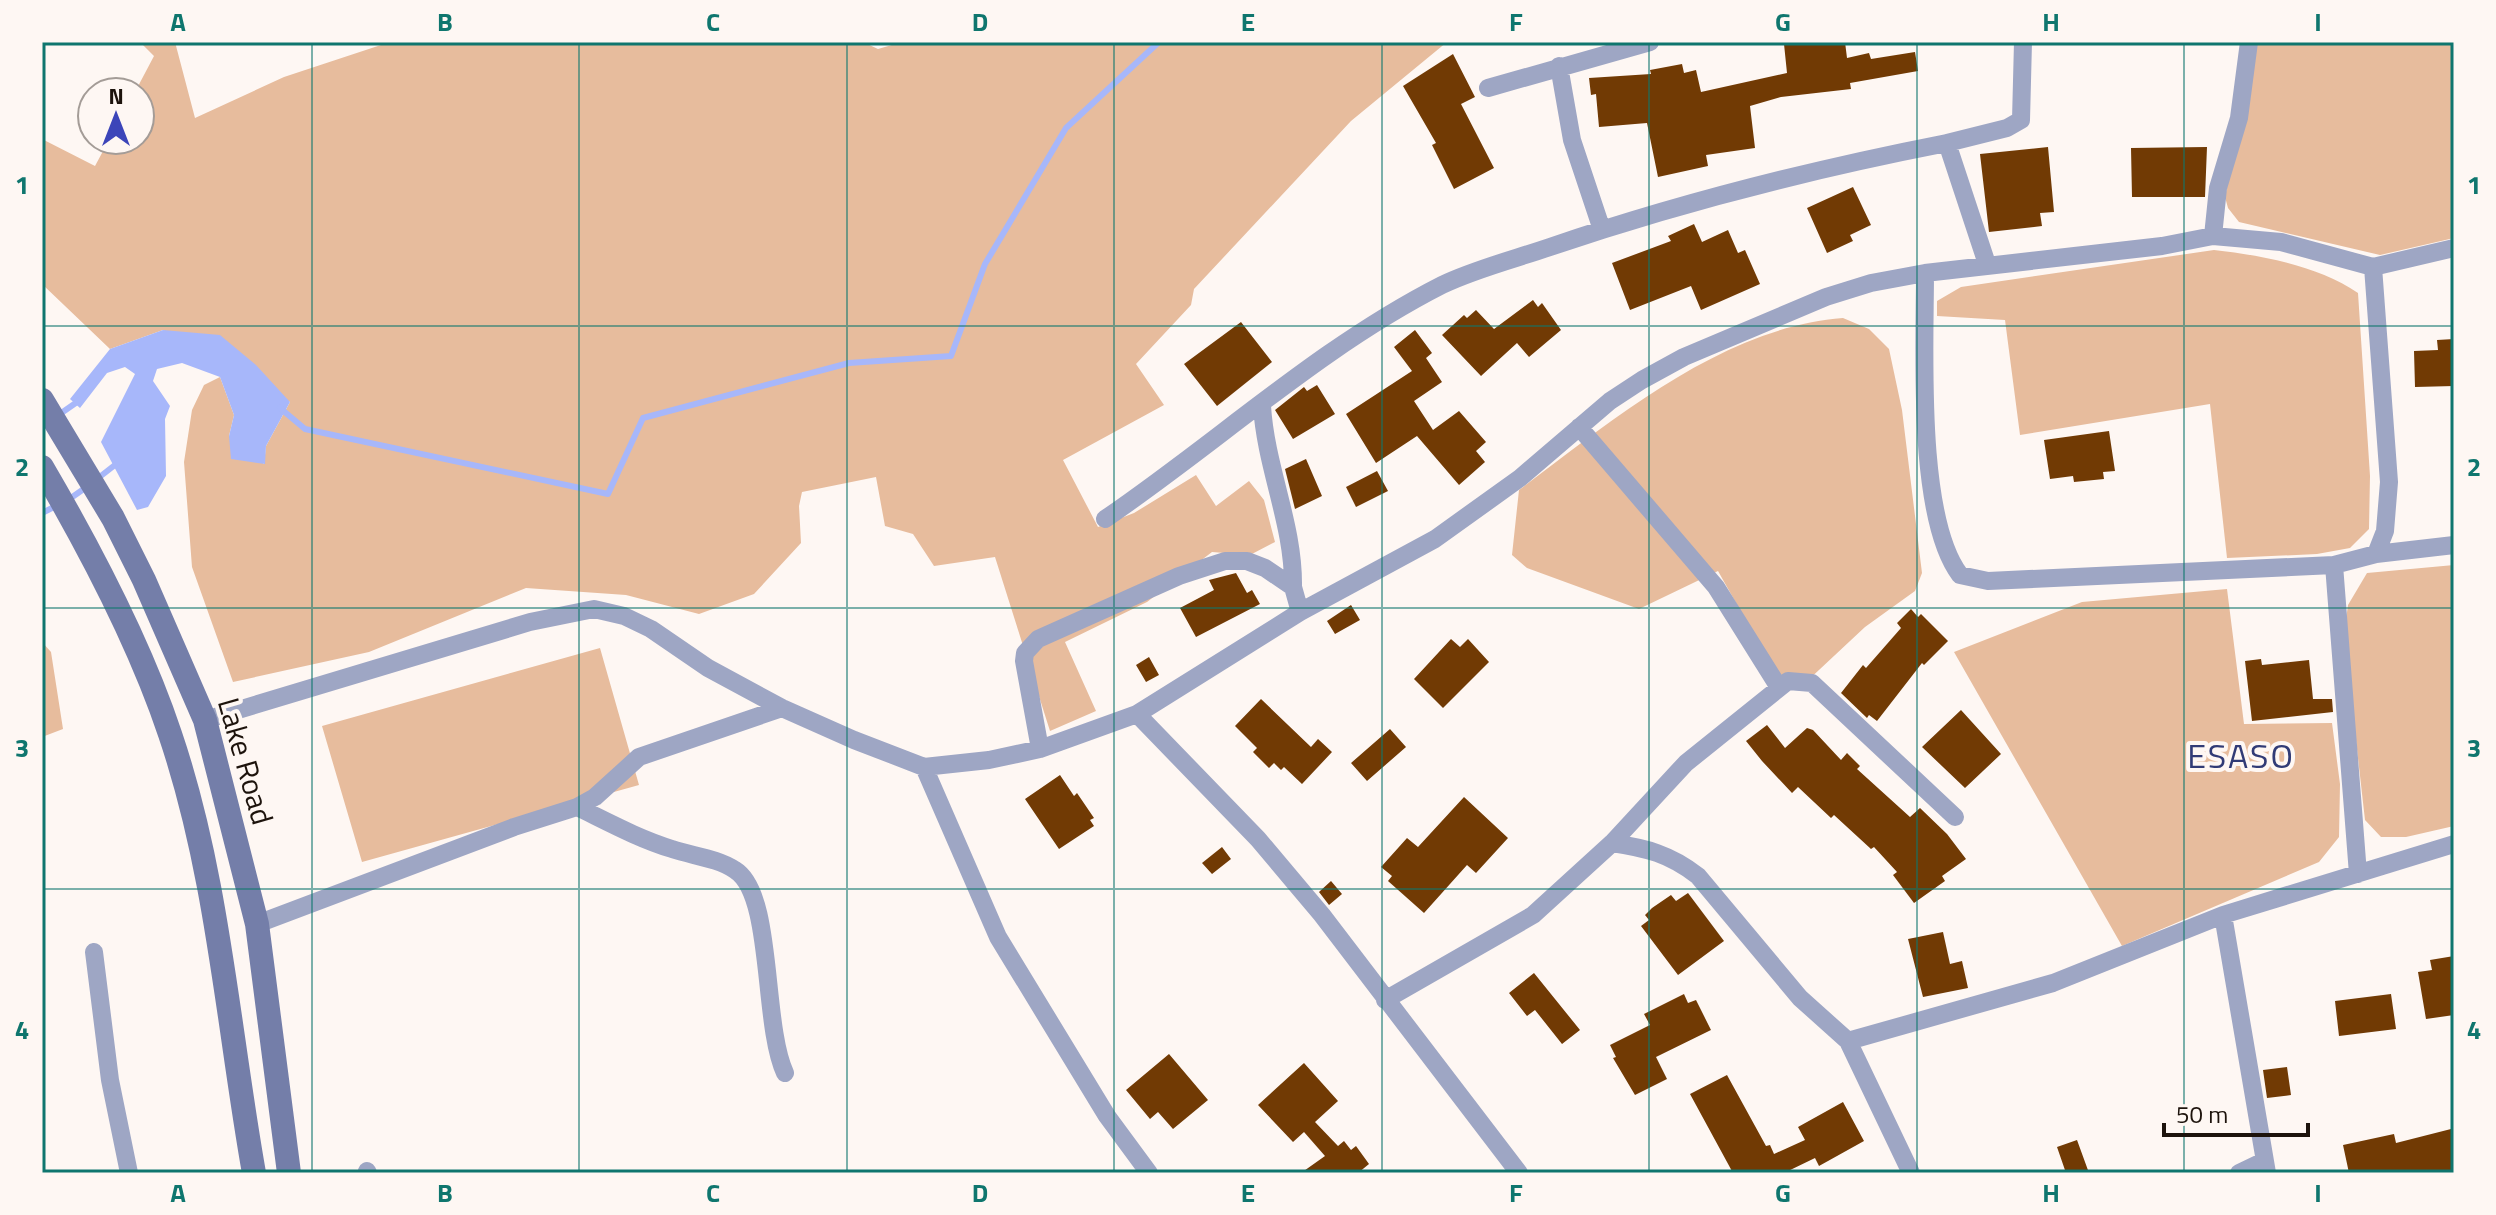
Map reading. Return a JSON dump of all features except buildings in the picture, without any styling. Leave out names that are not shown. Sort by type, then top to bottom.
[{"type":"main road","name":"Lake Road","points":[[47,407],[113,518],[144,580],[205,720],[257,924],[289,1173]]},
{"type":"main road","points":[[42,467],[111,596],[170,732],[187,791],[214,914],[254,1173]]},
{"type":"street","points":[[1488,88],[1650,42]]},
{"type":"street","points":[[1105,519],[1262,406],[1316,361],[1445,284],[1602,230],[1873,157],[2007,128],[2021,120],[2023,42]]},
{"type":"street","points":[[2213,236],[2218,188],[2239,118],[2249,42]]},
{"type":"street","points":[[1559,66],[1572,140],[1602,230]]},
{"type":"street","points":[[1947,143],[1987,264]]},
{"type":"street","points":[[205,720],[530,622],[584,609],[609,612],[651,629],[708,668],[782,708],[924,767],[989,760],[1040,749],[1137,714],[1300,612],[1435,539],[1520,478],[1610,401],[1684,357],[1826,297],[1871,283],[1925,273],[2162,246],[2213,236],[2281,242],[2373,267],[2454,248]]},
{"type":"street","points":[[2373,267],[2389,482],[2387,521],[2376,554]]},
{"type":"street","points":[[1925,273],[1928,458],[1947,553],[1960,575],[1988,581],[2334,565],[2376,554],[2454,545]]},
{"type":"street","points":[[1262,406],[1265,445],[1293,551],[1293,587],[1300,612]]},
{"type":"street","points":[[1579,427],[1716,587],[1778,686]]},
{"type":"street","points":[[1040,749],[1024,661],[1025,653],[1038,639],[1179,576],[1225,561],[1247,561],[1265,568],[1293,587]]},
{"type":"street","points":[[2334,565],[2358,874]]},
{"type":"street","points":[[1385,1000],[1533,915],[1612,843],[1686,763],[1778,686],[1795,680],[1812,683],[1955,817]]},
{"type":"street","points":[[257,924],[514,827],[577,807],[595,797],[639,757],[782,708]]},
{"type":"street","points":[[1137,714],[1258,839],[1322,915],[1519,1173]]},
{"type":"street","points":[[924,767],[998,937],[1107,1116],[1149,1173]]},
{"type":"street","points":[[577,807],[669,849],[720,862],[736,870],[752,886],[759,907],[772,1034],[785,1073]]},
{"type":"street","points":[[1612,843],[1652,849],[1679,861],[1698,876],[1800,998],[1848,1041],[1911,1173]]},
{"type":"street","points":[[1848,1041],[2053,983],[2223,915],[2454,844]]},
{"type":"street","points":[[2223,915],[2265,1167],[2239,1173]]},
{"type":"street","points":[[94,952],[110,1080],[129,1173]]},
{"type":"shaded area","points":[[140,42],[175,42],[195,118],[284,77],[390,42],[863,42],[878,49],[902,42],[1447,42],[1351,121],[1194,289],[1191,305],[1136,364],[1164,405],[1063,460],[1098,527],[1134,513],[1196,475],[1216,506],[1249,481],[1264,500],[1275,542],[1250,555],[1212,552],[1147,602],[1065,642],[1096,711],[1050,731],[995,557],[934,566],[913,534],[885,526],[876,477],[802,492],[799,506],[801,543],[754,594],[699,614],[626,595],[526,588],[369,652],[233,682],[192,567],[184,462],[192,410],[204,385],[220,377],[234,415],[229,436],[264,464],[266,446],[290,402],[163,330],[110,349],[42,284],[42,139],[95,166],[100,156],[156,156],[156,76],[143,76],[154,56]]},
{"type":"shaded area","points":[[2256,42],[2454,42],[2454,238],[2380,255],[2239,222],[2228,208],[2225,197]]},
{"type":"shaded area","points":[[2214,250],[2307,269],[2358,293],[2370,476],[2369,529],[2350,548],[2317,554],[2227,558],[2210,404],[2020,435],[2005,320],[1937,316],[1937,301],[1961,287]]},
{"type":"shaded area","points":[[1843,318],[1869,329],[1889,349],[1902,410],[1922,573],[1915,591],[1865,627],[1804,684],[1779,679],[1718,571],[1639,609],[1527,568],[1512,555],[1519,490],[1631,407],[1712,358],[1755,339],[1798,325]]},
{"type":"shaded area","points":[[2454,565],[2454,826],[2406,837],[2381,837],[2365,820],[2344,634],[2348,605],[2367,573]]},
{"type":"shaded area","points":[[2227,589],[2244,724],[2332,723],[2340,784],[2339,837],[2319,862],[2122,946],[1954,652],[2082,602]]},
{"type":"shaded area","points":[[42,642],[51,652],[63,729],[42,737]]},
{"type":"shaded area","points":[[600,648],[639,785],[362,862],[322,726]]},
{"type":"water","points":[[163,330],[220,335],[256,365],[290,402],[266,446],[265,464],[231,459],[229,436],[234,415],[220,377],[182,363],[157,369],[153,381],[170,406],[165,419],[166,476],[148,507],[137,510],[101,442],[135,374],[125,367],[107,373],[80,408],[70,399],[110,349]]},
{"type":"waterway","points":[[280,408],[305,429],[608,494],[643,418],[849,363],[951,356],[985,264],[1066,128],[1159,42]]},
{"type":"waterway","points":[[57,416],[80,400]]},
{"type":"waterway","points":[[97,479],[120,461]]},
{"type":"waterway","points":[[68,500],[88,486]]},
{"type":"waterway","points":[[42,513],[58,505]]},
{"type":"district","name":"ESASO","points":[[2241,755]]}]
